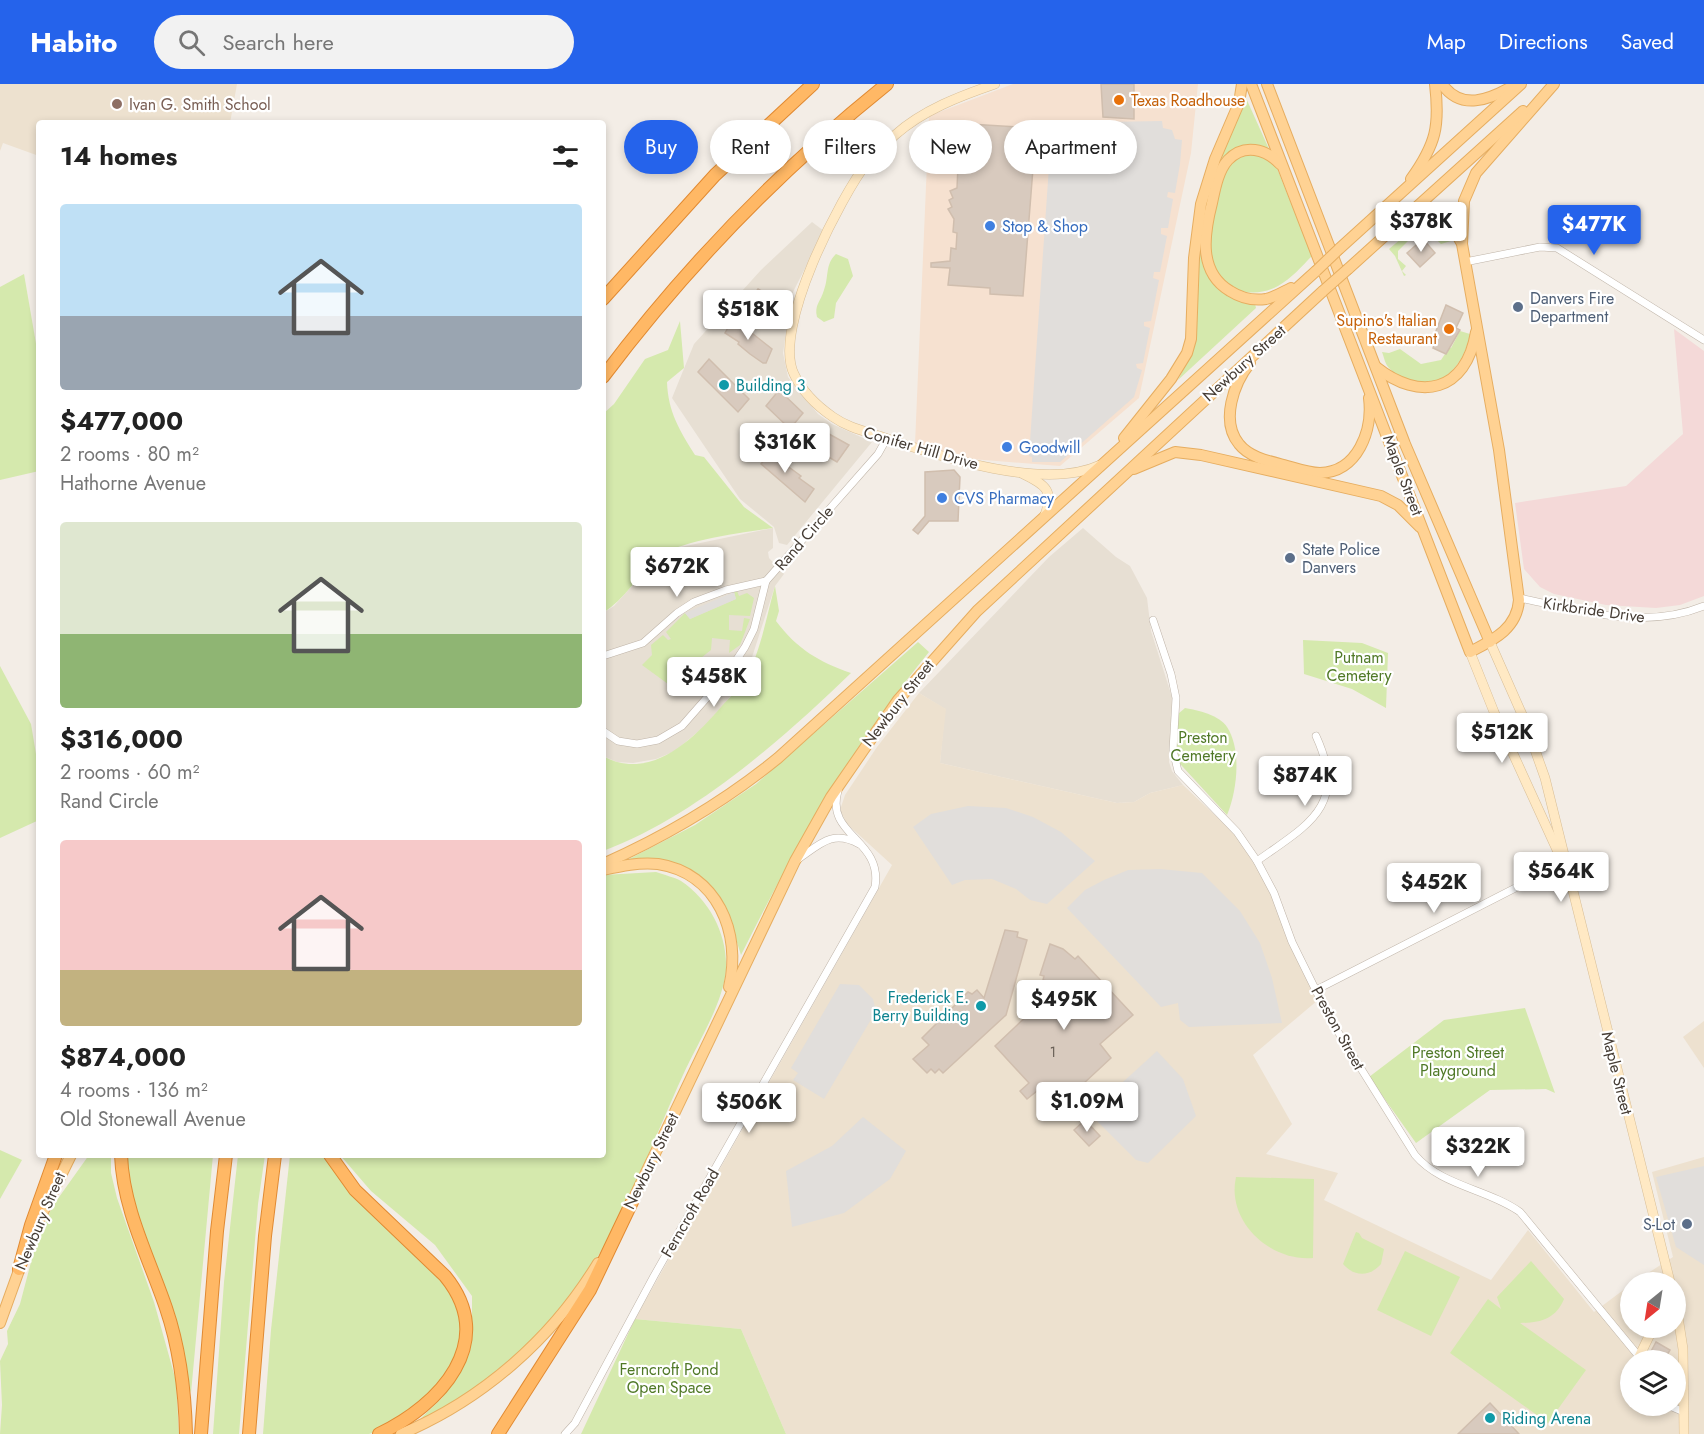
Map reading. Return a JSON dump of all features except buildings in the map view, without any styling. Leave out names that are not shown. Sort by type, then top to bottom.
[{"type":"highway","points":[[606,296],[659,234],[715,175],[813,84]]},
{"type":"highway","points":[[606,373],[662,303],[735,223],[806,153],[887,84]]},
{"type":"highway","points":[[19,1269],[31,1226],[55,1158]]},
{"type":"highway","points":[[122,1158],[130,1208],[178,1349],[186,1434]]},
{"type":"highway","points":[[201,1434],[217,1231],[226,1158]]},
{"type":"highway","points":[[249,1434],[265,1236],[275,1158]]},
{"type":"highway","points":[[332,1158],[355,1190],[445,1276],[457,1293],[464,1310],[466,1338],[458,1361],[442,1389],[422,1410],[405,1422],[379,1434]]},
{"type":"highway","points":[[498,1434],[590,1290],[632,1202]]},
{"type":"main road","name":"Conifer Hill Drive","points":[[995,84],[955,99],[921,116],[896,134],[870,159],[823,241],[803,288],[790,350],[792,371],[811,398],[833,417],[864,432],[976,465],[1020,472],[1075,473],[1105,463]]},
{"type":"main road","points":[[1105,463],[1171,379],[1187,353],[1191,339],[1194,258],[1202,204],[1215,159],[1239,103],[1242,84]]},
{"type":"main road","name":"Maple Street","points":[[1251,84],[1494,712],[1564,863]]},
{"type":"main road","points":[[1400,195],[1432,146],[1438,124],[1434,84]]},
{"type":"main road","points":[[1442,84],[1457,97],[1475,102],[1491,98],[1515,84]]},
{"type":"main road","name":"Newbury Street","points":[[606,863],[683,825],[767,768],[1521,84]]},
{"type":"main road","points":[[1470,652],[1490,642],[1511,624],[1517,612],[1519,598],[1502,470],[1462,244],[1464,201],[1471,181],[1553,84]]},
{"type":"main road","name":"Newbury Street","points":[[401,1434],[463,1402],[533,1346],[585,1282],[632,1202],[795,861],[842,780],[898,700],[950,638],[1120,476],[1553,84]]},
{"type":"main road","name":"Maple Street","points":[[1269,88],[1416,471],[1534,746],[1547,787],[1564,863],[1667,1272]]},
{"type":"main road","points":[[1285,172],[1272,156],[1257,150],[1243,151],[1229,159],[1215,190],[1205,250],[1215,277],[1224,287],[1238,295],[1255,299],[1268,298],[1300,285]]},
{"type":"main road","points":[[1387,234],[1412,220],[1429,216],[1451,227],[1462,244]]},
{"type":"main road","points":[[1375,366],[1396,382],[1410,387],[1425,388],[1440,384],[1454,376],[1465,363],[1473,345],[1476,320]]},
{"type":"main road","points":[[1268,342],[1244,370],[1231,403],[1231,425],[1239,444],[1261,459],[1321,473],[1346,463],[1360,448],[1368,430],[1370,410],[1364,374]]},
{"type":"main road","points":[[1120,476],[1163,455],[1175,452],[1194,453],[1381,496],[1406,512],[1427,537]]},
{"type":"main road","name":"Conifer Hill Drive","points":[[1020,472],[1036,480],[1049,493],[1050,500],[1044,518]]},
{"type":"main road","points":[[606,869],[634,864],[669,866],[701,883],[718,902],[729,928],[733,959],[728,994],[718,1018]]},
{"type":"main road","name":"Newbury Street","points":[[0,1323],[47,1200],[69,1158]]},
{"type":"main road","points":[[1684,1416],[1684,1434]]},
{"type":"street","points":[[1465,262],[1540,247],[1557,248],[1704,340]]},
{"type":"street","name":"Rand Circle","points":[[606,733],[618,741],[636,744],[658,740],[682,726],[725,677],[745,647],[754,629],[766,581],[878,454],[887,438]]},
{"type":"street","name":"Rand Circle","points":[[606,655],[643,643],[660,631],[677,613],[694,603],[726,590],[766,581]]},
{"type":"street","name":"Kirkbride Drive","points":[[1519,598],[1643,619],[1673,616],[1704,606]]},
{"type":"street","name":"Preston Street","points":[[1153,620],[1176,698],[1173,750],[1178,771],[1237,832],[1257,861],[1274,893],[1292,942],[1316,990],[1371,1087],[1423,1164],[1446,1177],[1504,1201],[1520,1212],[1633,1350]]},
{"type":"street","points":[[1257,861],[1306,825],[1325,801],[1329,771],[1316,736]]},
{"type":"street","name":"Ferncroft Road","points":[[565,1434],[575,1423],[648,1285],[871,896],[875,886],[876,870],[873,860],[864,847],[839,822],[837,815],[835,804],[842,780]]},
{"type":"street","points":[[795,861],[821,841],[832,837],[848,839],[864,847]]},
{"type":"street","points":[[1316,990],[1564,863]]},
{"type":"street","name":"Ferncroft Road","points":[[574,1434],[575,1423]]},
{"type":"shaded area","name":"Ivan G. Smith School","points":[[0,84],[237,84],[231,120],[36,120],[36,155],[3,143],[0,151]]},
{"type":"shaded area","points":[[1013,84],[1198,84],[1191,153],[1139,398],[1060,466],[972,459],[915,444],[927,174],[992,174],[992,120],[929,120],[929,116]]},
{"type":"shaded area","points":[[1137,121],[1162,121],[1163,128],[1172,130],[1175,139],[1182,140],[1175,193],[1168,192],[1167,197],[1173,199],[1168,228],[1161,228],[1161,234],[1167,236],[1160,272],[1154,272],[1153,278],[1159,280],[1151,321],[1144,322],[1144,326],[1150,328],[1143,363],[1136,364],[1137,368],[1142,370],[1134,397],[1060,462],[1032,462],[1032,457],[1029,456],[1048,174],[1137,174]]},
{"type":"shaded area","points":[[812,222],[824,231],[792,294],[783,353],[788,377],[818,414],[832,424],[872,442],[787,545],[779,543],[774,527],[740,499],[672,398],[694,344],[761,270]]},
{"type":"shaded area","points":[[1674,329],[1704,351],[1704,596],[1680,605],[1656,608],[1606,605],[1554,594],[1540,587],[1524,569],[1515,503],[1626,486],[1683,434]]},
{"type":"shaded area","points":[[773,528],[773,548],[768,552],[769,558],[784,574],[775,586],[745,679],[707,724],[675,751],[656,759],[633,763],[617,762],[606,757],[606,611],[614,606],[660,555],[676,548]]},
{"type":"shaded area","points":[[1083,528],[1116,557],[1130,566],[1147,598],[1151,631],[1172,697],[1169,762],[1172,771],[1183,785],[1150,793],[1134,802],[1117,803],[940,763],[945,709],[919,693],[1049,557]]},
{"type":"shaded area","points":[[734,592],[736,599],[690,619],[685,613]]},
{"type":"shaded area","points":[[919,693],[946,709],[940,763],[1117,803],[1134,802],[1150,793],[1183,785],[1238,837],[1266,884],[1318,1000],[1253,1055],[1292,1124],[1266,1154],[1338,1173],[1324,1200],[1491,1280],[1528,1230],[1594,1312],[1620,1292],[1620,1338],[1686,1338],[1686,1272],[1650,1272],[1673,1257],[1652,1172],[1704,1157],[1704,1434],[786,1434],[741,1329],[635,1319],[892,865],[847,824],[840,810],[845,795],[877,747]]},
{"type":"shaded area","points":[[968,806],[1006,808],[1033,817],[1061,832],[1095,861],[1047,904],[1030,900],[1016,889],[992,879],[965,880],[952,885],[913,827],[931,814]]},
{"type":"shaded area","points":[[1160,869],[1202,873],[1240,911],[1260,943],[1272,978],[1282,1023],[1189,1027],[1180,1020],[1178,1003],[1161,1007],[1067,908],[1085,890],[1104,880],[1128,870]]},
{"type":"shaded area","points":[[840,984],[859,985],[873,999],[876,1011],[824,1099],[793,1080],[798,1073],[791,1068]]},
{"type":"shaded area","points":[[1704,1021],[1704,1068],[1683,1037]]},
{"type":"shaded area","points":[[1157,1051],[1183,1079],[1196,1116],[1148,1163],[1136,1160],[1089,1113]]},
{"type":"shaded area","points":[[863,1117],[906,1151],[890,1179],[844,1213],[792,1227],[786,1171],[832,1146]]},
{"type":"shaded area","name":"S-Lot","points":[[1704,1166],[1704,1265],[1676,1247],[1656,1177]]},
{"type":"green space","points":[[1246,98],[1269,149],[1219,159]]},
{"type":"green space","points":[[1254,154],[1267,158],[1277,168],[1312,256],[1283,283],[1266,291],[1255,293],[1233,288],[1224,281],[1217,273],[1209,249],[1215,205],[1226,171],[1238,158]]},
{"type":"green space","points":[[1424,223],[1444,229],[1451,241],[1441,244],[1427,230],[1419,230],[1398,251],[1398,259],[1406,266],[1402,271],[1406,275],[1404,276],[1395,256],[1389,249],[1414,228]]},
{"type":"green space","points":[[1200,246],[1203,265],[1255,304],[1256,308],[1178,380],[1192,353]]},
{"type":"green space","points":[[836,254],[848,259],[853,276],[836,303],[834,318],[824,322],[817,317],[816,309],[826,285],[830,262]]},
{"type":"green space","points":[[24,274],[36,344],[36,472],[0,480],[0,287]]},
{"type":"green space","points":[[680,321],[684,368],[667,382],[676,421],[695,455],[704,457],[744,507],[773,528],[712,538],[666,552],[657,558],[618,601],[606,611],[606,411],[614,404],[645,359],[668,350]]},
{"type":"green space","points":[[1460,331],[1470,334],[1459,362],[1451,372],[1428,383],[1415,383],[1402,378],[1389,368],[1382,352],[1389,353],[1400,349],[1421,364],[1441,360]]},
{"type":"green space","points":[[775,586],[779,611],[776,621],[784,631],[809,653],[851,673],[766,750],[703,798],[637,837],[606,850],[606,757],[620,763],[637,764],[653,761],[683,744],[710,720],[737,690],[750,669],[759,646]]},
{"type":"green space","points":[[737,591],[739,596],[747,593],[754,598],[750,616],[729,615],[729,630],[742,631],[744,618],[750,619],[740,645],[729,653],[730,640],[712,638],[711,650],[668,684],[642,665],[652,655],[651,645],[663,635],[668,640],[671,639],[666,632],[685,613],[690,619],[736,599],[734,592]]},
{"type":"green space","name":"Putnam Cemetery","points":[[1303,640],[1362,643],[1388,653],[1386,708],[1352,689],[1304,674]]},
{"type":"green space","points":[[918,642],[929,652],[874,725],[826,798],[741,955],[726,908],[719,897],[699,877],[629,859],[695,825],[756,784]]},
{"type":"green space","points":[[0,666],[31,724],[36,754],[36,821],[0,838]]},
{"type":"green space","name":"Preston Cemetery","points":[[1185,708],[1214,716],[1227,727],[1232,736],[1236,771],[1227,815],[1171,754],[1178,714]]},
{"type":"green space","points":[[656,872],[678,880],[701,898],[715,920],[724,944],[726,970],[720,996],[623,1210],[586,1276],[565,1305],[536,1337],[471,1392],[451,1406],[421,1418],[442,1398],[462,1368],[472,1338],[472,1296],[435,1245],[371,1191],[343,1158],[606,1158],[606,875]]},
{"type":"green space","name":"Preston Street Playground","points":[[1525,1008],[1555,1093],[1546,1089],[1490,1090],[1416,1143],[1369,1077],[1444,1020]]},
{"type":"green space","points":[[0,1150],[22,1160],[0,1199]]},
{"type":"green space","points":[[87,1158],[111,1158],[111,1173],[117,1198],[154,1302],[176,1381],[179,1434],[0,1434],[2,1405],[0,1361],[8,1344],[7,1331],[20,1304],[35,1247],[52,1207]]},
{"type":"green space","points":[[126,1158],[213,1158],[191,1393],[129,1187]]},
{"type":"green space","points":[[238,1158],[265,1158],[258,1204],[239,1434],[213,1434],[224,1282]]},
{"type":"green space","points":[[290,1158],[327,1158],[446,1284],[461,1318],[462,1339],[455,1360],[429,1397],[381,1430],[369,1434],[263,1434],[271,1330]]},
{"type":"green space","points":[[1236,1177],[1314,1179],[1313,1258],[1281,1253],[1267,1246],[1255,1236],[1238,1209],[1235,1193]]},
{"type":"green space","points":[[1356,1232],[1362,1238],[1384,1249],[1381,1264],[1367,1273],[1357,1273],[1343,1264]]},
{"type":"green space","points":[[1405,1251],[1460,1277],[1431,1336],[1377,1310]]},
{"type":"green space","points":[[1531,1261],[1564,1299],[1557,1311],[1541,1321],[1520,1323],[1586,1370],[1548,1423],[1450,1353],[1488,1299],[1501,1309],[1497,1297]]},
{"type":"green space","name":"Ferncroft Pond Open Space","points":[[635,1319],[741,1329],[786,1434],[581,1434]]},
{"type":"place","name":"Texas Roadhouse","points":[[1119,100]]},
{"type":"place","name":"Ivan G. Smith School","points":[[117,104]]},
{"type":"place","name":"Stop & Shop","points":[[990,226]]},
{"type":"place","name":"Danvers Fire Department","points":[[1518,307]]},
{"type":"place","name":"Supino's Italian Restaurant","points":[[1449,329]]},
{"type":"place","name":"Building 3","points":[[724,385]]},
{"type":"place","name":"Goodwill","points":[[1007,447]]},
{"type":"place","name":"CVS Pharmacy","points":[[942,498]]},
{"type":"place","name":"State Police Danvers","points":[[1290,558]]},
{"type":"place","name":"Frederick E. Berry Building","points":[[981,1006]]},
{"type":"place","name":"S-Lot","points":[[1687,1224]]},
{"type":"place","name":"Riding Arena","points":[[1490,1418]]}]
